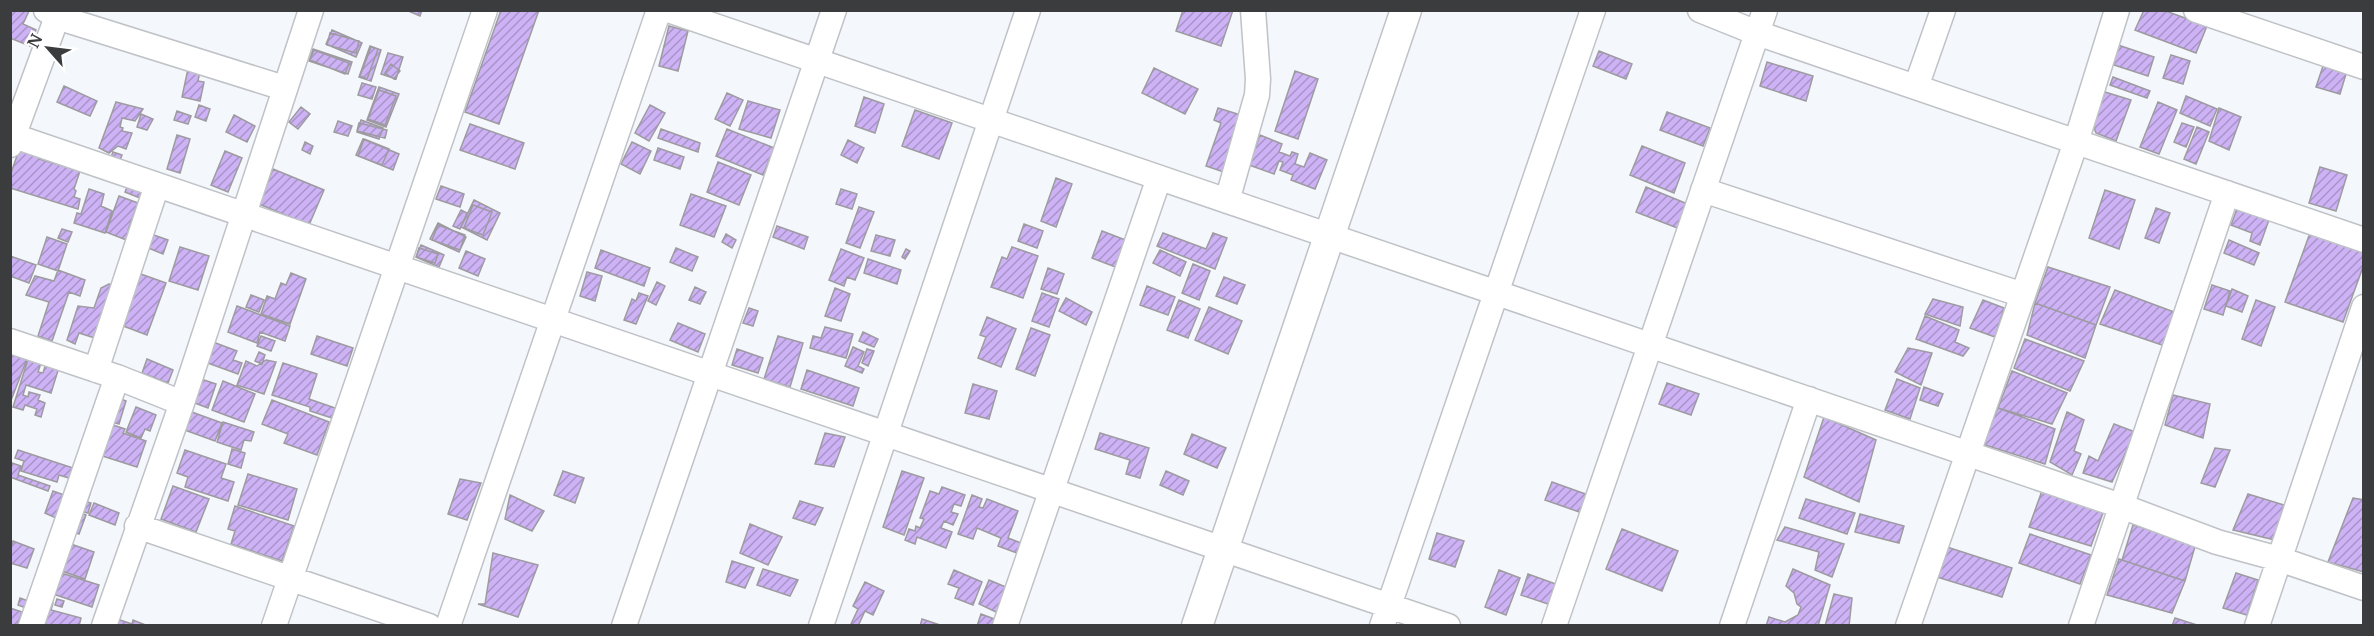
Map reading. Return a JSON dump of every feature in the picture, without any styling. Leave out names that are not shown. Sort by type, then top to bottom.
[{"type":"street","points":[[104,626],[137,526],[182,403],[311,10]]},
{"type":"street","points":[[274,626],[485,10]]},
{"type":"street","points":[[448,626],[659,10]]},
{"type":"street","points":[[668,10],[2121,506],[2217,542],[2279,559],[2364,588]]},
{"type":"street","points":[[624,626],[834,10]]},
{"type":"street","points":[[821,626],[1028,10]]},
{"type":"street","points":[[1227,201],[1257,95],[1253,10]]},
{"type":"street","points":[[1197,626],[1406,10]]},
{"type":"street","points":[[1385,615],[1593,10]]},
{"type":"street","points":[[1700,10],[1761,22],[1916,87],[2364,240]]},
{"type":"street","points":[[1916,87],[1943,10]]},
{"type":"street","points":[[1908,626],[2076,142],[2117,10]]},
{"type":"street","points":[[2196,10],[2364,67]]},
{"type":"street","points":[[284,88],[51,14],[12,141],[157,185],[1223,549],[1385,615],[1448,626]]},
{"type":"street","points":[[1554,626],[1761,22]]},
{"type":"street","points":[[1005,626],[1159,178]]},
{"type":"street","points":[[31,626],[107,373],[157,185]]},
{"type":"street","points":[[1703,190],[2023,295]]},
{"type":"street","points":[[2080,626],[2227,193]]},
{"type":"street","points":[[2257,626],[2364,307]]},
{"type":"street","points":[[10,340],[107,373],[182,403]]},
{"type":"street","points":[[1732,626],[1809,399]]},
{"type":"street","points":[[137,526],[429,626]]},
{"type":"building","points":[[10,10],[29,11],[23,24],[36,30],[30,46],[10,38]]},
{"type":"building","points":[[406,10],[422,10],[420,16]]},
{"type":"building","points":[[501,10],[539,10],[499,124],[465,112]]},
{"type":"building","points":[[1183,10],[1233,10],[1221,46],[1176,31]]},
{"type":"building","points":[[2144,10],[2163,10],[2207,26],[2196,53],[2135,30]]},
{"type":"building","points":[[669,26],[688,31],[678,71],[659,66]]},
{"type":"building","points":[[332,30],[362,43],[356,57],[326,44]]},
{"type":"building","points":[[330,33],[359,41],[356,53],[327,45]]},
{"type":"building","points":[[2118,45],[2154,57],[2148,76],[2111,64]]},
{"type":"building","points":[[370,46],[381,50],[371,81],[359,77]]},
{"type":"building","points":[[371,47],[378,49],[367,79],[360,76]]},
{"type":"building","points":[[313,49],[352,62],[348,74],[309,61]]},
{"type":"building","points":[[314,50],[349,63],[345,74],[310,60]]},
{"type":"building","points":[[1599,51],[1632,64],[1626,79],[1593,66]]},
{"type":"building","points":[[388,53],[403,57],[396,79],[381,74]]},
{"type":"building","points":[[2171,55],[2190,61],[2183,84],[2163,78]]},
{"type":"building","points":[[1767,62],[1813,76],[1806,101],[1760,86]]},
{"type":"building","points":[[189,64],[201,66],[198,81],[204,82],[200,101],[182,97]]},
{"type":"building","points":[[391,64],[400,71],[394,79],[385,73]]},
{"type":"building","points":[[2323,66],[2346,74],[2340,94],[2316,87]]},
{"type":"building","points":[[1154,68],[1198,89],[1185,114],[1142,93]]},
{"type":"building","points":[[1295,71],[1318,79],[1298,139],[1275,131]]},
{"type":"building","points":[[2113,77],[2150,91],[2147,98],[2110,85]]},
{"type":"building","points":[[362,83],[376,87],[372,99],[358,95]]},
{"type":"building","points":[[64,86],[97,101],[90,116],[57,102]]},
{"type":"building","points":[[379,87],[399,94],[386,127],[367,120]]},
{"type":"building","points":[[379,90],[396,96],[385,125],[368,119]]},
{"type":"building","points":[[2105,92],[2131,100],[2116,141],[2096,133],[2093,125]]},
{"type":"building","points":[[727,93],[743,100],[730,126],[715,119]]},
{"type":"building","points":[[2186,96],[2217,109],[2210,126],[2180,113]]},
{"type":"building","points":[[864,97],[884,104],[875,133],[855,126]]},
{"type":"building","points":[[748,101],[780,110],[771,138],[739,129]]},
{"type":"building","points":[[116,102],[143,109],[135,121],[122,118],[120,127],[123,128],[122,131],[132,133],[126,149],[118,146],[109,153],[99,148]]},
{"type":"building","points":[[2158,102],[2177,110],[2159,154],[2140,147]]},
{"type":"building","points":[[199,105],[210,109],[206,121],[195,117]]},
{"type":"building","points":[[650,105],[665,113],[649,141],[635,133]]},
{"type":"building","points":[[301,107],[310,114],[298,129],[289,122]]},
{"type":"building","points":[[1218,108],[1244,116],[1224,172],[1206,166],[1221,123],[1214,120]]},
{"type":"building","points":[[2219,108],[2241,117],[2229,150],[2209,141]]},
{"type":"building","points":[[915,110],[952,123],[939,159],[902,146]]},
{"type":"building","points":[[177,111],[191,116],[188,124],[174,120]]},
{"type":"building","points":[[1667,112],[1710,128],[1703,146],[1660,130]]},
{"type":"building","points":[[141,114],[153,119],[147,130],[137,127]]},
{"type":"building","points":[[234,115],[255,126],[247,142],[226,132]]},
{"type":"building","points":[[361,120],[383,128],[379,139],[357,132]]},
{"type":"building","points":[[338,121],[352,126],[348,136],[334,132]]},
{"type":"building","points":[[359,123],[387,130],[385,138],[357,131]]},
{"type":"building","points":[[2182,123],[2194,127],[2186,147],[2174,142]]},
{"type":"building","points":[[470,124],[524,143],[515,169],[460,150]]},
{"type":"building","points":[[2197,127],[2209,132],[2196,164],[2184,159]]},
{"type":"building","points":[[661,129],[700,143],[698,152],[658,138]]},
{"type":"building","points":[[727,129],[774,148],[763,175],[716,156]]},
{"type":"building","points":[[177,135],[190,139],[180,173],[167,169]]},
{"type":"building","points":[[1260,135],[1282,144],[1279,152],[1290,156],[1292,152],[1298,154],[1295,164],[1304,167],[1310,153],[1327,160],[1315,189],[1291,180],[1293,175],[1280,170],[1283,162],[1279,161],[1274,174],[1249,165]]},
{"type":"building","points":[[363,139],[399,154],[393,170],[356,155]]},
{"type":"building","points":[[364,139],[389,149],[382,165],[358,156]]},
{"type":"building","points":[[848,140],[864,148],[857,163],[841,155]]},
{"type":"building","points":[[305,142],[313,146],[310,154],[302,150]]},
{"type":"building","points":[[632,142],[651,151],[640,174],[621,164]]},
{"type":"building","points":[[1642,146],[1685,163],[1674,193],[1630,175]]},
{"type":"building","points":[[20,147],[40,154],[39,159],[80,171],[74,189],[76,191],[74,197],[80,199],[78,209],[10,188],[10,176]]},
{"type":"building","points":[[658,148],[684,157],[680,169],[654,160]]},
{"type":"building","points":[[225,151],[242,158],[228,192],[211,185]]},
{"type":"building","points":[[113,152],[122,155],[119,163],[110,160]]},
{"type":"building","points":[[718,162],[751,175],[739,205],[707,192]]},
{"type":"building","points":[[2320,167],[2347,175],[2336,211],[2309,203]]},
{"type":"building","points":[[273,169],[324,190],[309,225],[259,204]]},
{"type":"building","points":[[1056,178],[1072,184],[1056,227],[1041,221]]},
{"type":"building","points":[[130,180],[155,189],[150,202],[125,192]]},
{"type":"building","points":[[441,186],[464,194],[460,207],[436,199]]},
{"type":"building","points":[[1646,187],[1690,205],[1680,229],[1636,212]]},
{"type":"building","points":[[89,189],[104,194],[101,206],[112,211],[105,233],[74,223],[77,213],[81,214]]},
{"type":"building","points":[[841,189],[857,194],[852,209],[836,204]]},
{"type":"building","points":[[2105,190],[2135,200],[2119,249],[2089,238]]},
{"type":"building","points":[[691,194],[726,206],[714,237],[680,225]]},
{"type":"building","points":[[119,196],[138,203],[128,230],[137,233],[134,243],[106,232]]},
{"type":"building","points":[[474,200],[500,213],[487,240],[461,227]]},
{"type":"building","points":[[473,205],[492,212],[483,235],[464,228]]},
{"type":"building","points":[[2238,206],[2270,217],[2260,245],[2250,241],[2252,233],[2231,225]]},
{"type":"building","points":[[859,207],[874,212],[860,248],[846,243]]},
{"type":"building","points":[[2156,208],[2170,213],[2159,243],[2145,238]]},
{"type":"building","points":[[461,210],[467,213],[460,229],[453,226]]},
{"type":"building","points":[[438,223],[466,237],[459,252],[430,239]]},
{"type":"building","points":[[1024,224],[1043,231],[1037,248],[1018,241]]},
{"type":"building","points":[[438,225],[465,235],[460,250],[432,240]]},
{"type":"building","points":[[777,226],[808,237],[804,249],[773,237]]},
{"type":"building","points":[[62,229],[72,232],[68,242],[58,238]]},
{"type":"building","points":[[1102,231],[1128,241],[1118,268],[1092,258]]},
{"type":"building","points":[[1163,233],[1206,249],[1213,233],[1227,238],[1215,269],[1157,246]]},
{"type":"building","points":[[2310,233],[2364,252],[2364,264],[2343,322],[2285,302]]},
{"type":"building","points":[[151,234],[168,240],[163,254],[146,247]]},
{"type":"building","points":[[726,234],[736,240],[732,248],[722,242]]},
{"type":"building","points":[[876,235],[895,240],[890,256],[871,251]]},
{"type":"building","points":[[47,237],[67,244],[58,271],[38,264]]},
{"type":"building","points":[[2229,240],[2259,253],[2254,265],[2224,253]]},
{"type":"building","points":[[421,245],[444,255],[439,267],[416,257]]},
{"type":"building","points":[[180,247],[209,256],[198,290],[169,281]]},
{"type":"building","points":[[1012,247],[1038,256],[1023,298],[991,287],[1002,257],[1007,259]]},
{"type":"building","points":[[419,248],[438,254],[435,263],[416,257]]},
{"type":"building","points":[[676,248],[698,257],[692,271],[670,262]]},
{"type":"building","points":[[841,249],[864,258],[855,280],[847,277],[844,286],[829,280]]},
{"type":"building","points":[[906,249],[910,251],[905,259],[902,257]]},
{"type":"building","points":[[601,250],[650,268],[644,286],[595,268]]},
{"type":"building","points":[[1160,250],[1186,262],[1180,276],[1153,263]]},
{"type":"building","points":[[466,251],[485,259],[478,276],[459,268]]},
{"type":"building","points":[[10,256],[36,265],[29,283],[10,276]]},
{"type":"building","points":[[868,259],[901,270],[897,284],[864,273]]},
{"type":"building","points":[[1193,264],[1210,271],[1199,300],[1182,293]]},
{"type":"building","points":[[2048,267],[2110,287],[2096,325],[2035,303]]},
{"type":"building","points":[[1048,268],[1064,274],[1057,294],[1041,289]]},
{"type":"building","points":[[58,270],[85,280],[80,296],[69,292],[52,341],[38,336],[49,302],[26,295],[35,276],[54,281]]},
{"type":"building","points":[[587,272],[602,276],[595,301],[580,296]]},
{"type":"building","points":[[138,273],[166,283],[147,335],[118,324]]},
{"type":"building","points":[[291,273],[306,279],[290,324],[261,314],[267,296],[275,299],[281,283],[286,285]]},
{"type":"building","points":[[1224,277],[1245,285],[1237,304],[1216,296]]},
{"type":"building","points":[[657,282],[665,286],[656,305],[648,301]]},
{"type":"building","points":[[109,284],[116,285],[98,339],[79,333],[75,344],[67,340],[78,306],[94,308],[101,288]]},
{"type":"building","points":[[2212,285],[2230,291],[2223,315],[2204,309]]},
{"type":"building","points":[[1147,286],[1175,297],[1168,315],[1140,305]]},
{"type":"building","points":[[695,287],[706,292],[700,304],[689,300]]},
{"type":"building","points":[[835,288],[850,294],[841,321],[825,316]]},
{"type":"building","points":[[2232,289],[2248,296],[2242,312],[2226,306]]},
{"type":"building","points":[[2115,290],[2174,312],[2165,346],[2100,324]]},
{"type":"building","points":[[639,293],[648,296],[636,324],[624,320],[632,299],[636,301]]},
{"type":"building","points":[[1042,293],[1059,299],[1049,327],[1032,321]]},
{"type":"building","points":[[251,295],[264,300],[259,312],[246,307]]},
{"type":"building","points":[[1066,298],[1092,312],[1086,325],[1059,311]]},
{"type":"building","points":[[1933,299],[1963,307],[1960,326],[1925,314]]},
{"type":"building","points":[[1179,300],[1200,309],[1188,338],[1167,330]]},
{"type":"building","points":[[1983,300],[2004,308],[1995,337],[1970,328]]},
{"type":"building","points":[[2256,300],[2275,307],[2261,346],[2242,339]]},
{"type":"building","points":[[2035,303],[2096,325],[2085,358],[2027,335]]},
{"type":"building","points":[[237,306],[290,326],[285,341],[260,332],[257,343],[228,332]]},
{"type":"building","points":[[1209,307],[1242,321],[1228,354],[1195,340]]},
{"type":"building","points":[[749,308],[758,311],[753,326],[743,323]]},
{"type":"building","points":[[1925,316],[1959,330],[1955,342],[1969,348],[1963,356],[1916,339]]},
{"type":"building","points":[[987,317],[1016,329],[1001,367],[978,358],[986,337],[980,335]]},
{"type":"building","points":[[678,323],[705,334],[698,352],[670,340]]},
{"type":"building","points":[[825,327],[853,334],[846,358],[810,348],[813,336],[821,338]]},
{"type":"building","points":[[1031,328],[1050,335],[1035,376],[1016,369]]},
{"type":"building","points":[[863,332],[878,339],[874,347],[859,341]]},
{"type":"building","points":[[261,336],[275,341],[271,351],[257,346]]},
{"type":"building","points":[[317,336],[353,348],[347,366],[311,354]]},
{"type":"building","points":[[778,336],[803,343],[790,387],[764,379]]},
{"type":"building","points":[[2025,339],[2084,361],[2070,391],[2014,368]]},
{"type":"building","points":[[213,342],[237,351],[233,360],[242,363],[238,374],[205,362]]},
{"type":"building","points":[[853,347],[864,352],[858,366],[864,369],[862,373],[845,366]]},
{"type":"building","points":[[1908,348],[1932,353],[1921,385],[1895,372]]},
{"type":"building","points":[[737,349],[763,358],[758,373],[732,365]]},
{"type":"building","points":[[867,349],[874,351],[868,366],[862,363]]},
{"type":"building","points":[[259,352],[265,355],[262,364],[255,361]]},
{"type":"building","points":[[10,353],[27,359],[10,403]]},
{"type":"building","points":[[29,356],[42,360],[38,372],[43,373],[47,360],[60,364],[51,393],[26,385],[23,395],[28,397],[29,392],[40,395],[38,400],[45,403],[41,417],[35,415],[37,409],[25,405],[23,410],[13,407]]},
{"type":"building","points":[[147,359],[173,370],[168,383],[142,373]]},
{"type":"building","points":[[266,360],[276,362],[264,394],[237,385],[246,361],[257,366]]},
{"type":"building","points":[[283,363],[317,374],[309,399],[335,408],[332,418],[310,411],[310,407],[272,395]]},
{"type":"building","points":[[807,370],[859,388],[853,406],[801,389]]},
{"type":"building","points":[[2012,371],[2067,393],[2052,424],[1998,408]]},
{"type":"building","points":[[201,379],[216,384],[208,408],[192,402]]},
{"type":"building","points":[[1897,379],[1920,388],[1910,419],[1885,410]]},
{"type":"building","points":[[223,381],[255,394],[244,422],[212,410]]},
{"type":"building","points":[[1667,383],[1699,394],[1691,415],[1659,404]]},
{"type":"building","points":[[973,384],[997,391],[989,419],[965,413]]},
{"type":"building","points":[[1924,387],[1943,394],[1938,406],[1920,400]]},
{"type":"building","points":[[2173,395],[2210,404],[2203,438],[2165,425]]},
{"type":"building","points":[[113,396],[126,401],[119,424],[105,420]]},
{"type":"building","points":[[272,400],[329,422],[317,455],[284,443],[288,434],[262,424]]},
{"type":"building","points":[[136,407],[156,415],[150,431],[145,429],[141,438],[126,432]]},
{"type":"building","points":[[1998,408],[2055,429],[2045,464],[1982,444]]},
{"type":"building","points":[[189,411],[222,423],[215,441],[182,429]]},
{"type":"building","points":[[2067,412],[2084,420],[2074,451],[2081,454],[2072,475],[2050,462]]},
{"type":"building","points":[[1824,417],[1876,440],[1859,502],[1804,477]]},
{"type":"building","points":[[104,422],[125,429],[123,433],[146,441],[137,467],[93,453]]},
{"type":"building","points":[[223,422],[254,432],[251,441],[244,440],[241,450],[217,442]]},
{"type":"building","points":[[2114,424],[2135,432],[2112,482],[2083,473],[2089,456],[2098,461]]},
{"type":"building","points":[[825,433],[845,437],[834,467],[815,464]]},
{"type":"building","points":[[1100,433],[1149,448],[1140,478],[1126,474],[1130,460],[1095,449]]},
{"type":"building","points":[[1192,434],[1226,448],[1217,468],[1184,454]]},
{"type":"building","points":[[2215,448],[2230,450],[2215,487],[2201,483]]},
{"type":"building","points":[[232,449],[245,453],[241,468],[228,464]]},
{"type":"building","points":[[18,450],[73,468],[69,478],[59,475],[57,482],[21,471],[24,461],[15,458]]},
{"type":"building","points":[[185,450],[226,464],[221,478],[234,482],[228,501],[185,487],[188,477],[177,473]]},
{"type":"building","points":[[12,463],[21,466],[18,475],[50,486],[48,491],[10,477]]},
{"type":"building","points":[[563,471],[584,478],[575,503],[554,495]]},
{"type":"building","points":[[902,471],[924,478],[904,535],[883,527]]},
{"type":"building","points":[[1166,471],[1189,481],[1183,495],[1160,485]]},
{"type":"building","points":[[248,474],[297,489],[288,520],[238,505]]},
{"type":"building","points":[[460,479],[481,483],[467,520],[448,514]]},
{"type":"building","points":[[1552,482],[1591,496],[1585,514],[1545,500]]},
{"type":"building","points":[[173,486],[209,499],[196,532],[161,519]]},
{"type":"building","points":[[942,487],[965,495],[961,506],[954,504],[951,512],[958,514],[953,525],[944,521],[941,528],[952,532],[946,548],[917,537],[915,544],[905,540],[909,529],[915,531],[916,526],[920,528],[924,519],[920,518],[930,491],[939,494]]},
{"type":"building","points":[[2043,488],[2104,510],[2091,546],[2029,527]]},
{"type":"building","points":[[53,491],[64,495],[56,518],[45,513]]},
{"type":"building","points":[[83,492],[90,494],[87,502],[91,503],[88,513],[77,510]]},
{"type":"building","points":[[2248,494],[2284,505],[2275,540],[2233,530]]},
{"type":"building","points":[[510,495],[544,511],[532,531],[505,519]]},
{"type":"building","points":[[972,495],[982,499],[979,507],[983,508],[987,499],[1018,511],[1008,538],[1021,543],[1017,553],[998,546],[1001,538],[977,528],[973,539],[958,534]]},
{"type":"building","points":[[2353,498],[2364,500],[2364,572],[2328,562]]},
{"type":"building","points":[[1806,499],[1855,513],[1847,534],[1799,518]]},
{"type":"building","points":[[800,501],[823,508],[815,525],[793,518]]},
{"type":"building","points":[[94,503],[119,513],[115,525],[89,515]]},
{"type":"building","points":[[235,506],[294,526],[282,561],[231,544],[235,531],[228,529]]},
{"type":"building","points":[[75,511],[86,515],[79,534],[68,530]]},
{"type":"building","points":[[1860,514],[1904,526],[1899,543],[1855,532]]},
{"type":"building","points":[[750,524],[782,537],[768,565],[740,553]]},
{"type":"building","points":[[2133,525],[2196,543],[2185,581],[2122,560]]},
{"type":"building","points":[[1785,527],[1844,544],[1832,577],[1815,570],[1819,552],[1777,540]]},
{"type":"building","points":[[1622,529],[1678,551],[1662,591],[1606,569]]},
{"type":"building","points":[[1437,533],[1464,541],[1455,567],[1429,559]]},
{"type":"building","points":[[2030,534],[2091,555],[2080,584],[2019,563]]},
{"type":"building","points":[[13,541],[34,549],[27,568],[10,563],[10,549]]},
{"type":"building","points":[[65,542],[94,552],[85,579],[56,569]]},
{"type":"building","points":[[1947,547],[2012,568],[2002,597],[1937,577]]},
{"type":"building","points":[[493,553],[538,565],[518,617],[478,604],[485,604]]},
{"type":"building","points":[[2119,559],[2185,581],[2172,613],[2107,595]]},
{"type":"building","points":[[732,561],[754,568],[745,588],[726,582]]},
{"type":"building","points":[[763,569],[798,580],[790,596],[757,585]]},
{"type":"building","points":[[1793,569],[1830,585],[1818,626],[1766,626],[1769,617],[1785,622],[1798,615],[1801,607],[1797,604],[1794,593],[1786,586]]},
{"type":"building","points":[[954,570],[982,582],[973,605],[955,598],[959,588],[948,584]]},
{"type":"building","points":[[1499,570],[1520,578],[1506,615],[1485,607]]},
{"type":"building","points":[[55,571],[99,585],[92,607],[47,592]]},
{"type":"building","points":[[2236,573],[2258,580],[2247,615],[2223,608]]},
{"type":"building","points":[[1528,574],[1564,587],[1557,607],[1521,595]]},
{"type":"building","points":[[989,580],[1008,588],[998,613],[979,604]]},
{"type":"building","points":[[865,582],[884,591],[873,615],[865,611],[858,626],[853,626],[851,624],[858,609],[853,606]]},
{"type":"building","points":[[1834,594],[1852,598],[1849,626],[1825,626]]},
{"type":"building","points":[[20,598],[28,601],[26,608],[18,605]]},
{"type":"building","points":[[57,599],[64,601],[62,607],[55,605]]},
{"type":"building","points":[[44,600],[53,603],[51,610],[81,618],[79,626],[52,626],[38,622]]},
{"type":"building","points":[[10,608],[22,612],[17,626],[10,626]]},
{"type":"building","points":[[981,614],[997,620],[995,626],[977,626]]},
{"type":"building","points":[[2175,618],[2200,626],[2172,626]]},
{"type":"building","points":[[117,619],[132,624],[133,620],[148,626],[114,626]]},
{"type":"building","points":[[922,619],[943,626],[920,626]]}]
